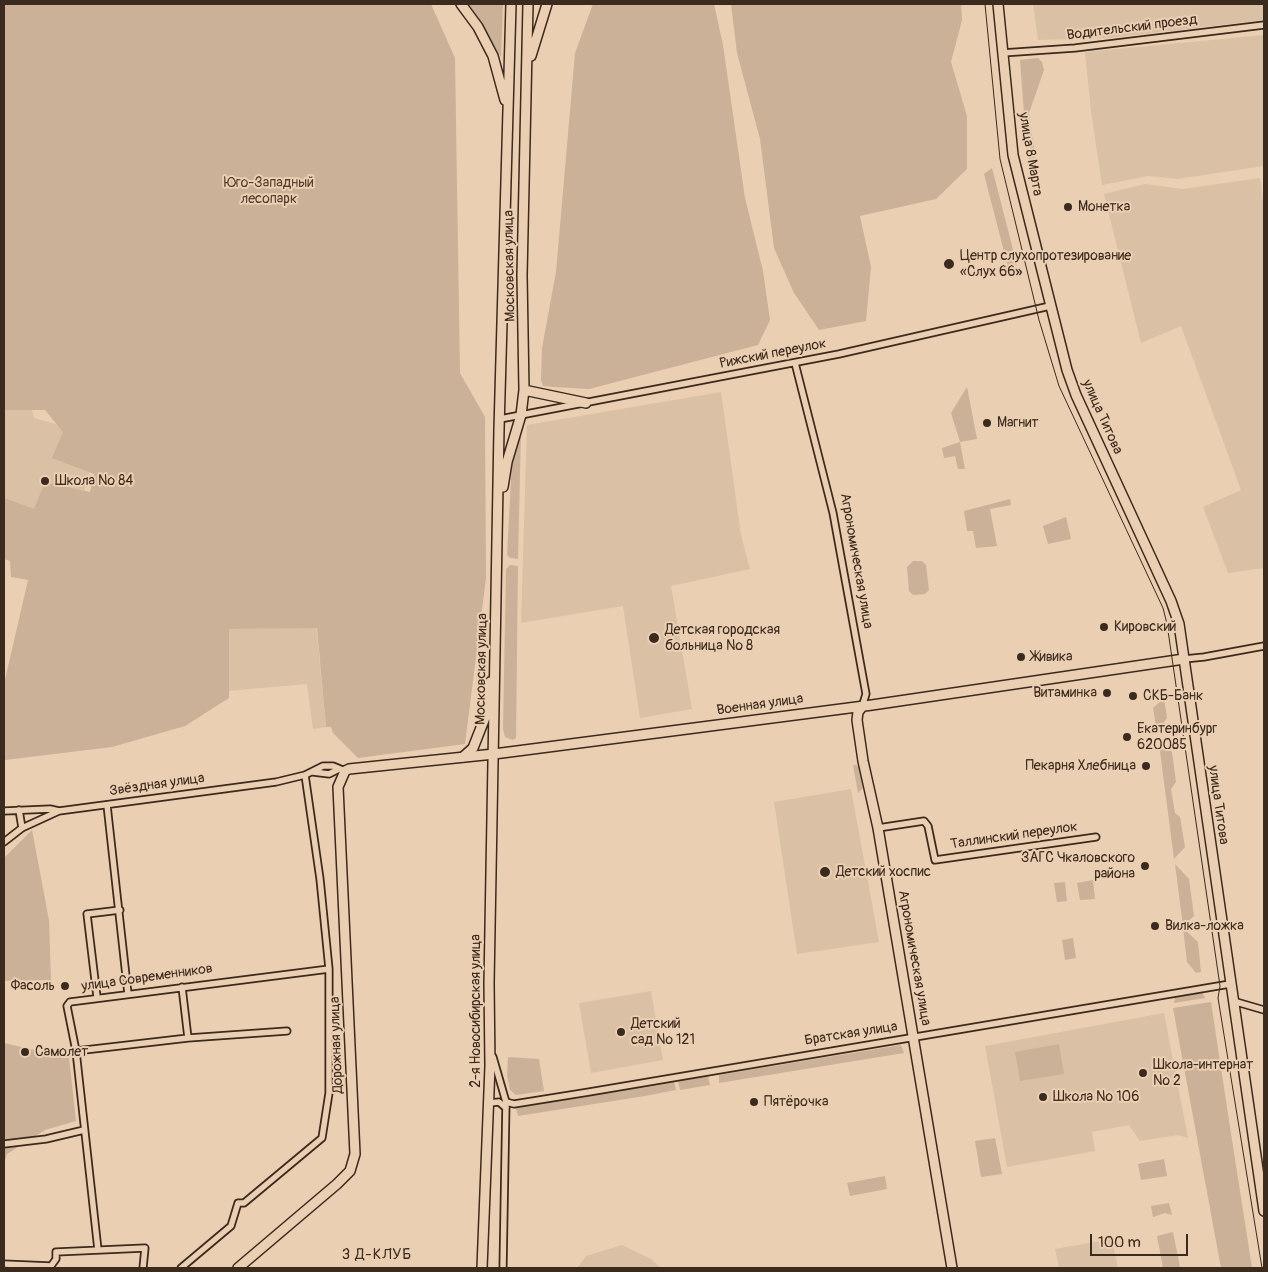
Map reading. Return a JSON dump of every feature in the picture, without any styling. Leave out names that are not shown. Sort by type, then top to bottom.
[{"type":"main road","points":[[461,4],[478,27],[493,56],[508,110]]},
{"type":"main road","name":"Московская улица","points":[[494,754],[500,418],[511,4]]},
{"type":"main road","name":"Московская улица","points":[[498,524],[507,462],[521,415],[524,390],[522,275],[528,4]]},
{"type":"main road","points":[[526,73],[536,33],[547,4]]},
{"type":"main road","name":"улица 8 Марта","points":[[998,4],[1014,156],[1050,306]]},
{"type":"main road","name":"улица Титова","points":[[1050,306],[1064,362],[1076,395],[1176,615],[1264,1211]]},
{"type":"main road","points":[[524,390],[586,403]]},
{"type":"main road","name":"Военная улица","points":[[342,770],[494,754],[862,707],[1184,659]]},
{"type":"main road","points":[[463,757],[473,748],[486,715],[491,677],[495,668]]},
{"type":"main road","name":"Агрономическая улица","points":[[862,707],[858,712],[857,720],[878,828],[952,1268]]},
{"type":"main road","name":"2-я Новосибирская улица","points":[[482,1268],[489,1103],[489,983],[494,754]]},
{"type":"main road","name":"Дорожная улица","points":[[238,1268],[337,1184],[350,1171],[355,1154],[338,787],[342,770]]},
{"type":"street","name":"Водительский проезд","points":[[1002,53],[1075,48],[1264,25]]},
{"type":"street","name":"Рижский переулок","points":[[500,418],[795,363],[1050,306]]},
{"type":"street","name":"Агрономическая улица","points":[[795,363],[833,513],[866,694],[862,707]]},
{"type":"street","points":[[1184,659],[1264,646]]},
{"type":"street","name":"Военная улица","points":[[323,766],[342,770]]},
{"type":"street","name":"Звёздная улица","points":[[4,811],[59,811],[276,782],[305,775],[323,766]]},
{"type":"street","name":"Военная улица","points":[[313,772],[325,774],[342,770]]},
{"type":"street","points":[[181,1268],[231,1226],[238,1203],[244,1203],[322,1138],[328,1093],[329,969],[320,879],[305,775]]},
{"type":"street","points":[[107,805],[128,994]]},
{"type":"street","points":[[19,810],[22,828]]},
{"type":"street","points":[[4,842],[22,828],[59,811]]},
{"type":"street","name":"Таллинский переулок","points":[[878,828],[924,821],[928,826],[935,860],[1096,837]]},
{"type":"street","points":[[97,997],[87,914],[120,910]]},
{"type":"street","name":"улица Современников","points":[[98,1250],[76,1051],[67,1006],[70,1002],[97,997],[329,969]]},
{"type":"street","name":"Братская улица","points":[[489,1103],[514,1104],[1230,984]]},
{"type":"street","points":[[182,987],[188,1038]]},
{"type":"street","points":[[1233,1001],[1264,1010]]},
{"type":"street","points":[[76,1051],[188,1038],[287,1031]]},
{"type":"street","points":[[490,1049],[506,1105],[503,1268]]},
{"type":"street","points":[[4,1144],[46,1139],[84,1130]]},
{"type":"street","points":[[4,1264],[51,1266],[56,1259],[56,1252],[145,1248],[143,1268]]},
{"type":"shaded area","points":[[1033,4],[1264,4],[1264,20],[1109,38],[1038,40]]},
{"type":"shaded area","points":[[1264,35],[1264,166],[1177,179],[1148,176],[1102,185],[1091,111],[1085,52]]},
{"type":"shaded area","points":[[1260,178],[1264,210],[1264,568],[1228,573],[1203,507],[1241,490],[1181,326],[1141,343],[1104,194],[1145,184],[1183,189]]},
{"type":"shaded area","name":"Школа № 84","points":[[4,379],[25,383],[34,418],[99,436],[70,544],[4,527]]},
{"type":"shaded area","points":[[721,392],[741,535],[750,569],[671,586],[692,709],[640,718],[623,606],[521,623],[527,425]]},
{"type":"shaded area","points":[[315,614],[326,727],[313,729],[307,684],[228,691],[228,629],[293,628]]},
{"type":"shaded area","name":"Детский хоспис","points":[[851,789],[879,942],[797,954],[774,802]]},
{"type":"shaded area","name":"Детский сад № 121","points":[[651,991],[663,1060],[591,1073],[579,1003]]},
{"type":"shaded area","name":"Школа № 106","points":[[1164,1013],[1188,1138],[1178,1135],[1140,1141],[1129,1125],[1092,1132],[1095,1151],[1007,1167],[985,1046]]},
{"type":"shaded area","points":[[1112,1239],[1118,1268],[1059,1268],[1055,1249]]},
{"type":"shaded area","points":[[622,1245],[651,1259],[661,1268],[577,1268],[586,1256]]},
{"type":"green space","name":"Юго-Западный лесопарк","points":[[4,4],[431,4],[455,58],[460,373],[485,417],[486,578],[465,744],[358,758],[333,733],[331,727],[326,727],[317,628],[229,629],[229,698],[185,726],[112,747],[5,760],[4,684],[28,580],[11,577],[10,561],[4,559],[4,498],[34,509],[45,482],[90,492],[94,474],[52,458],[63,432],[45,410],[4,410]]},
{"type":"green space","points":[[467,4],[503,4],[501,57],[478,18]]},
{"type":"green space","points":[[593,4],[714,4],[723,45],[745,198],[763,271],[770,320],[758,345],[589,389],[543,386],[541,380],[542,348],[556,272],[575,53]]},
{"type":"green space","points":[[731,4],[961,4],[962,20],[951,62],[967,116],[967,169],[936,199],[860,216],[871,267],[866,321],[819,330],[794,293],[774,248],[760,139],[737,53]]},
{"type":"green space","points":[[1038,58],[1042,62],[1044,70],[1029,113],[1035,156],[1030,167],[1027,154],[1020,60]]},
{"type":"green space","points":[[992,168],[1017,265],[1008,267],[984,174]]},
{"type":"green space","points":[[967,387],[977,439],[960,442],[951,413]]},
{"type":"green space","points":[[521,432],[518,559],[510,558],[507,555],[512,461]]},
{"type":"green space","points":[[960,442],[965,469],[958,469],[955,456],[944,458],[942,448]]},
{"type":"green space","points":[[1010,499],[1011,505],[990,509],[997,546],[976,548],[973,531],[967,531],[964,511]]},
{"type":"green space","points":[[1066,517],[1071,539],[1048,544],[1043,526]]},
{"type":"green space","points":[[913,561],[922,561],[926,565],[929,590],[925,594],[913,595],[909,591],[907,567]]},
{"type":"green space","points":[[510,565],[518,566],[516,738],[513,740],[505,737],[503,729],[506,569]]},
{"type":"green space","points":[[1164,698],[1167,718],[1157,732],[1153,708]]},
{"type":"green space","points":[[1158,736],[1172,752],[1176,782],[1171,789],[1175,813],[1180,817],[1185,847],[1174,859]]},
{"type":"green space","points":[[853,765],[860,768],[863,788],[858,793]]},
{"type":"green space","points":[[32,830],[49,920],[51,980],[4,981],[4,858]]},
{"type":"green space","points":[[1175,864],[1189,879],[1194,916],[1183,926]]},
{"type":"green space","points":[[1093,880],[1095,899],[1080,900],[1077,883]]},
{"type":"green space","points":[[1065,882],[1067,901],[1057,902],[1054,883]]},
{"type":"green space","points":[[1183,928],[1198,942],[1201,972],[1196,973],[1187,962]]},
{"type":"green space","points":[[1073,938],[1076,958],[1065,960],[1062,940]]},
{"type":"green space","points":[[1202,992],[1205,998],[1174,1003],[1175,996]]},
{"type":"green space","points":[[1211,1002],[1252,1268],[1221,1268],[1173,1008]]},
{"type":"green space","points":[[4,1043],[69,1058],[76,1121],[45,1130],[7,1154],[4,1164]]},
{"type":"green space","points":[[1059,1044],[1064,1074],[1020,1081],[1015,1052]]},
{"type":"green space","points":[[901,1045],[904,1053],[719,1083],[719,1075]]},
{"type":"green space","points":[[508,1057],[539,1059],[544,1091],[516,1095],[510,1090],[507,1075]]},
{"type":"green space","points":[[708,1076],[710,1085],[680,1090],[678,1081]]},
{"type":"green space","points":[[674,1081],[676,1090],[645,1096],[518,1116],[516,1108]]},
{"type":"green space","points":[[995,1138],[1002,1174],[981,1177],[975,1141]]},
{"type":"green space","points":[[1164,1159],[1167,1176],[1141,1180],[1138,1164]]},
{"type":"green space","points":[[885,1176],[887,1189],[850,1196],[847,1183]]},
{"type":"green space","points":[[1169,1203],[1172,1215],[1165,1213],[1153,1217],[1151,1206]]},
{"type":"green space","points":[[1173,1232],[1180,1267],[1163,1268],[1157,1236]]},
{"type":"tram line","points":[[985,4],[1000,159],[1039,320],[1059,386],[1163,608],[1167,624],[1220,986],[1218,998],[1262,1268]]},
{"type":"place","name":"Монетка","points":[[1068,207]]},
{"type":"place","name":"Центр слухопротезирование «Слух 66»","points":[[949,264]]},
{"type":"place","name":"Магнит","points":[[987,423]]},
{"type":"place","name":"Школа № 84","points":[[45,481]]},
{"type":"place","name":"Кировский","points":[[1104,627]]},
{"type":"place","name":"Детская городская больница № 8","points":[[654,638]]},
{"type":"place","name":"Живика","points":[[1021,657]]},
{"type":"place","name":"Витаминка","points":[[1107,693]]},
{"type":"place","name":"СКБ-Банк","points":[[1133,696]]},
{"type":"place","name":"Екатеринбург 620085","points":[[1127,737]]},
{"type":"place","name":"Пекарня Хлебница","points":[[1146,766]]},
{"type":"place","name":"ЗАГС Чкаловского района","points":[[1145,866]]},
{"type":"place","name":"Детский хоспис","points":[[825,872]]},
{"type":"place","name":"Вилка-ложка","points":[[1155,926]]},
{"type":"place","name":"Фасоль","points":[[65,986]]},
{"type":"place","name":"Детский сад № 121","points":[[621,1032]]},
{"type":"place","name":"Самолет","points":[[25,1052]]},
{"type":"place","name":"Школа-интернат № 2","points":[[1143,1073]]},
{"type":"place","name":"Школа № 106","points":[[1043,1097]]},
{"type":"place","name":"Пятёрочка","points":[[754,1102]]},
{"type":"district","name":"3 Д-КЛУБ","points":[[377,1255]]}]
